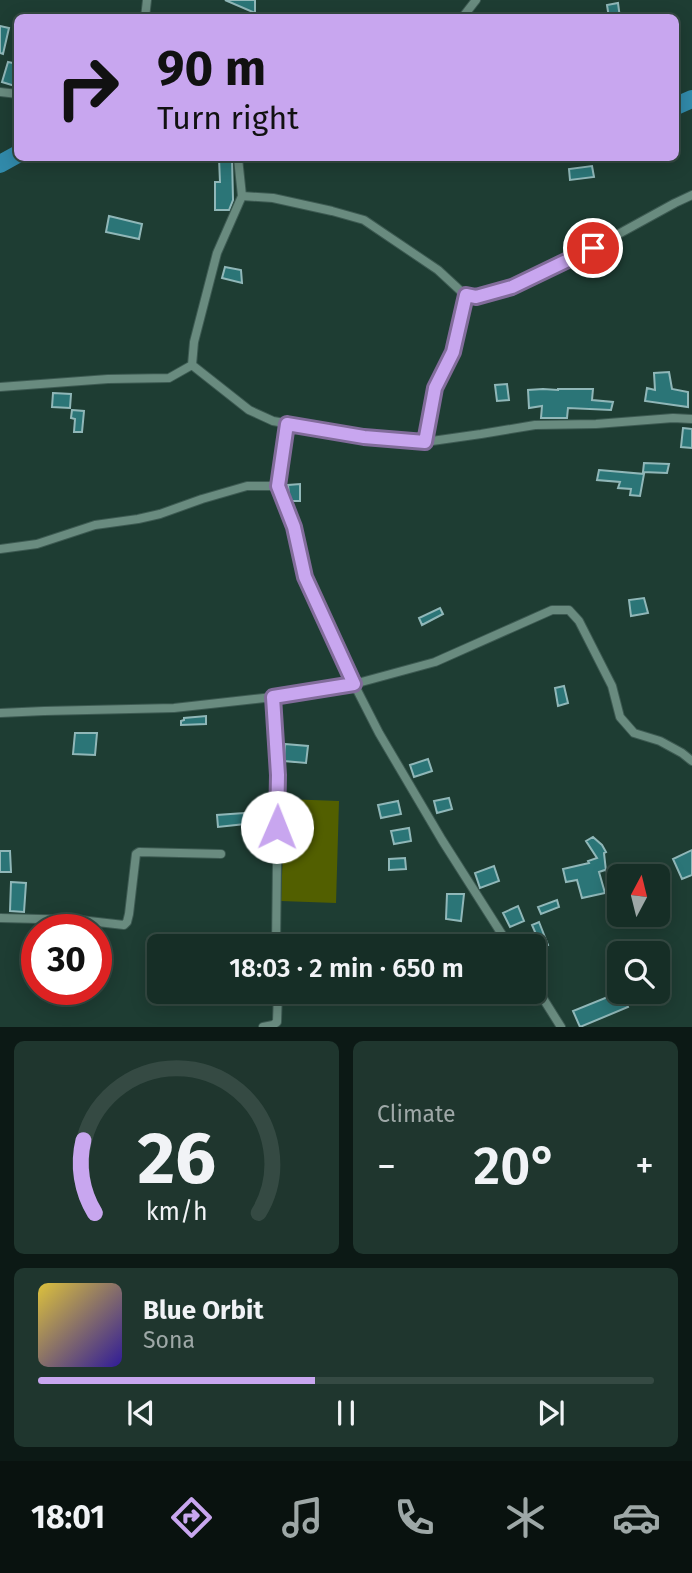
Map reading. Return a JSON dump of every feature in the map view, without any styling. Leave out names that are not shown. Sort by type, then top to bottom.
[{"type":"street","points":[[465,14],[476,0]]},
{"type":"street","points":[[191,365],[194,342],[217,253],[242,196],[238,161]]},
{"type":"street","points":[[242,196],[273,198],[364,220],[438,270],[466,295],[476,297],[512,287],[593,248],[692,195]]},
{"type":"street","points":[[425,442],[435,388],[453,352],[466,295]]},
{"type":"street","points":[[0,387],[108,379],[170,378],[191,365]]},
{"type":"street","points":[[191,365],[249,410],[273,421],[364,437],[425,442],[535,425],[692,419]]},
{"type":"street","points":[[287,424],[278,486],[294,527],[305,577],[379,733],[502,934]]},
{"type":"street","points":[[0,549],[37,544],[95,525],[160,514],[247,486],[278,486]]},
{"type":"street","points":[[0,713],[174,708],[273,697],[354,684],[435,662],[552,610],[569,610],[579,621],[612,686],[620,717],[634,733],[660,741],[692,761]]},
{"type":"street","points":[[273,697],[278,775],[276,934]]},
{"type":"street","points":[[0,918],[80,920],[124,925],[129,914],[136,854],[221,854]]},
{"type":"street","points":[[546,1003],[561,1027]]},
{"type":"street","points":[[262,1027],[277,1022],[278,1004]]},
{"type":"green space","points":[[285,799],[339,801],[336,903],[281,901]]},
{"type":"building","points":[[225,0],[255,0],[255,13]]},
{"type":"building","points":[[618,3],[619,14],[608,14],[607,5]]},
{"type":"building","points":[[0,26],[9,28],[3,54],[0,53]]},
{"type":"building","points":[[8,62],[14,63],[14,86],[2,82]]},
{"type":"building","points":[[219,161],[232,161],[233,200],[229,210],[215,210],[215,182],[220,182]]},
{"type":"building","points":[[592,166],[594,177],[570,180],[569,169]]},
{"type":"building","points":[[109,216],[142,224],[139,239],[106,232]]},
{"type":"building","points":[[225,267],[241,270],[242,283],[222,278]]},
{"type":"building","points":[[669,372],[672,389],[688,392],[688,407],[645,401],[647,388],[655,390],[654,373]]},
{"type":"building","points":[[507,384],[509,400],[497,401],[495,385]]},
{"type":"building","points":[[593,389],[592,400],[613,402],[611,410],[568,408],[567,418],[541,418],[542,406],[529,408],[528,390]]},
{"type":"building","points":[[53,393],[71,394],[70,408],[52,407]]},
{"type":"building","points":[[72,410],[84,411],[82,432],[74,432],[75,419],[71,418]]},
{"type":"building","points":[[683,428],[692,429],[692,448],[681,447]]},
{"type":"building","points":[[644,463],[669,464],[667,473],[643,472]]},
{"type":"building","points":[[599,470],[644,474],[640,496],[630,495],[631,489],[618,488],[620,482],[597,480]]},
{"type":"building","points":[[300,484],[300,501],[291,501],[288,485]]},
{"type":"building","points":[[644,598],[648,613],[631,616],[629,600]]},
{"type":"building","points":[[440,608],[443,614],[422,625],[419,618]]},
{"type":"building","points":[[564,686],[568,703],[558,706],[555,688]]},
{"type":"building","points":[[206,716],[206,724],[181,725],[184,718]]},
{"type":"building","points":[[75,733],[97,733],[95,755],[73,754]]},
{"type":"building","points":[[285,744],[308,746],[306,763],[284,761]]},
{"type":"building","points":[[428,759],[432,771],[414,777],[410,765]]},
{"type":"building","points":[[449,798],[452,809],[437,813],[434,801]]},
{"type":"building","points":[[398,801],[401,814],[381,818],[378,805]]},
{"type":"building","points":[[244,813],[245,824],[218,827],[217,815]]},
{"type":"building","points":[[409,828],[411,841],[394,844],[391,831]]},
{"type":"building","points":[[593,837],[606,852],[606,871],[599,872],[605,893],[582,898],[577,880],[566,882],[563,869],[589,863],[588,861],[597,858],[586,841]]},
{"type":"building","points":[[692,850],[692,875],[682,879],[673,859]]},
{"type":"building","points":[[0,851],[10,851],[11,872],[0,872]]},
{"type":"building","points":[[405,858],[406,869],[389,870],[389,859]]},
{"type":"building","points":[[494,866],[499,881],[480,888],[475,873]]},
{"type":"building","points":[[11,882],[26,883],[24,912],[10,911]]},
{"type":"building","points":[[447,894],[464,894],[461,921],[446,919]]},
{"type":"building","points":[[557,900],[559,907],[541,914],[538,907]]},
{"type":"building","points":[[518,906],[524,921],[510,927],[503,913]]},
{"type":"building","points":[[539,922],[544,934],[536,934],[532,925]]},
{"type":"building","points":[[607,997],[607,1004],[627,1004],[628,1007],[580,1027],[573,1011]]},
{"type":"waterway","points":[[679,105],[692,99]]},
{"type":"waterway","points":[[0,164],[14,156]]},
{"type":"route","points":[[277,827],[278,775],[273,697],[354,684],[305,577],[294,527],[278,486],[287,424],[364,437],[425,442],[435,388],[453,352],[466,295],[476,297],[512,287],[593,248]]}]
